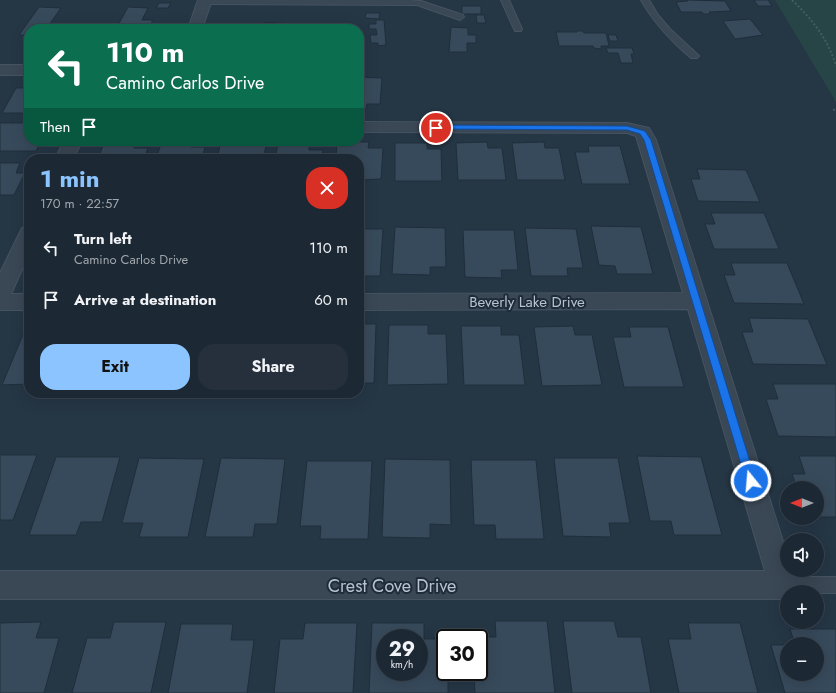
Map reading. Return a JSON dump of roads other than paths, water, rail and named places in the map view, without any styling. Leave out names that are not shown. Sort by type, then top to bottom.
[{"type":"street","points":[[197,24],[205,1]]},
{"type":"street","points":[[0,70],[24,70]]},
{"type":"street","points":[[364,127],[627,128],[643,132],[647,140],[783,585]]},
{"type":"street","points":[[0,295],[24,244]]},
{"type":"street","name":"Beverly Lake Drive","points":[[364,302],[695,301]]},
{"type":"street","points":[[0,302],[24,302]]},
{"type":"street","name":"Crest Cove Drive","points":[[0,585],[780,585]]},
{"type":"lane","points":[[505,0],[518,29]]},
{"type":"lane","points":[[644,0],[658,22],[668,34],[694,56]]},
{"type":"lane","points":[[205,1],[418,3],[460,17]]},
{"type":"lane","points":[[824,585],[836,585]]}]
